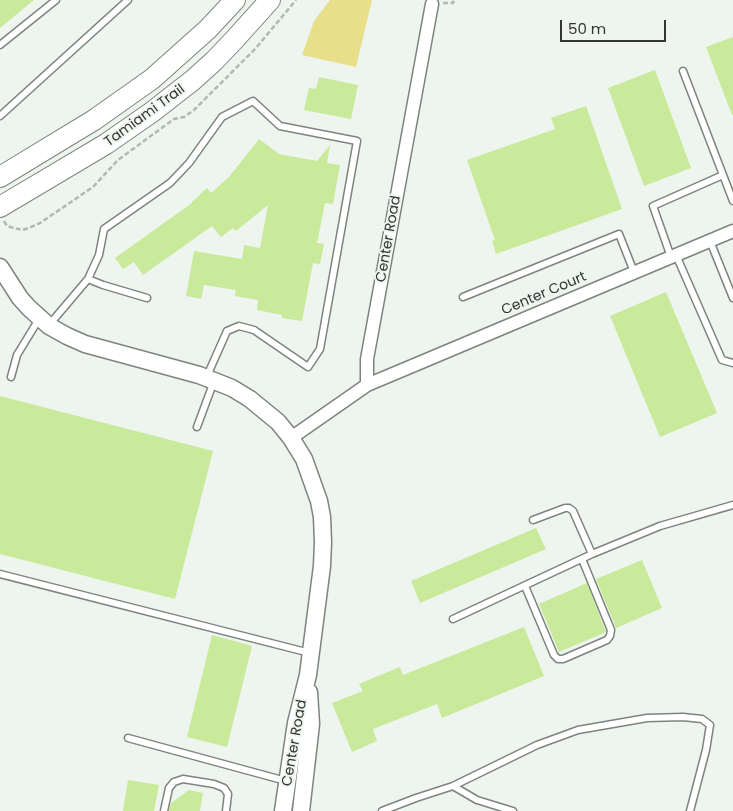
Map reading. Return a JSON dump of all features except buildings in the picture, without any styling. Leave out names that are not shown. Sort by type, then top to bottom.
[{"type":"main road","name":"Tamiami Trail","points":[[0,177],[94,120],[152,79],[208,29],[235,0]]},
{"type":"main road","name":"Tamiami Trail","points":[[0,207],[106,144],[152,112],[214,61],[242,33],[270,0]]},
{"type":"street","name":"Center Road","points":[[367,385],[367,359],[432,4]]},
{"type":"street","name":"Center Court","points":[[367,385],[733,231]]},
{"type":"street","name":"Center Road","points":[[0,267],[20,298],[44,322],[85,344],[210,379],[232,388],[250,399],[278,422],[304,459],[319,501],[322,517],[322,566],[308,675],[296,723],[283,811]]},
{"type":"street","points":[[291,438],[367,385]]},
{"type":"street","name":"Center Road","points":[[301,811],[311,724],[308,675]]},
{"type":"lane","points":[[0,45],[56,0]]},
{"type":"lane","points":[[0,116],[128,0]]},
{"type":"lane","points":[[683,71],[733,201]]},
{"type":"lane","points":[[10,377],[17,355],[44,322],[88,279],[99,255],[104,229],[170,183],[189,163],[222,117],[253,101],[280,126],[358,141],[320,349],[308,367],[254,330],[239,326],[227,331],[210,379],[197,427]]},
{"type":"lane","points":[[723,175],[653,206],[722,360],[733,363]]},
{"type":"lane","points":[[464,298],[620,234],[634,272]]},
{"type":"lane","points":[[710,241],[733,298]]},
{"type":"lane","points":[[88,279],[103,286],[147,298]]},
{"type":"lane","points":[[452,619],[592,554],[660,526],[733,505]]},
{"type":"lane","points":[[534,520],[569,508],[573,511],[592,554]]},
{"type":"lane","points":[[525,586],[554,655],[558,658],[563,659],[607,640],[611,630],[582,559]]},
{"type":"lane","points":[[0,574],[310,654]]},
{"type":"lane","points":[[382,811],[400,808],[453,786],[537,745],[578,730],[647,718],[683,717],[702,719],[710,725],[706,750],[690,811]]},
{"type":"lane","points":[[128,738],[287,781]]},
{"type":"lane","points":[[164,811],[169,788],[174,782],[183,779],[218,785],[224,788],[228,794],[226,811]]},
{"type":"lane","points":[[453,786],[477,800],[513,811]]},
{"type":"shaded area","points":[[330,0],[372,0],[356,67],[302,55],[314,21]]}]
